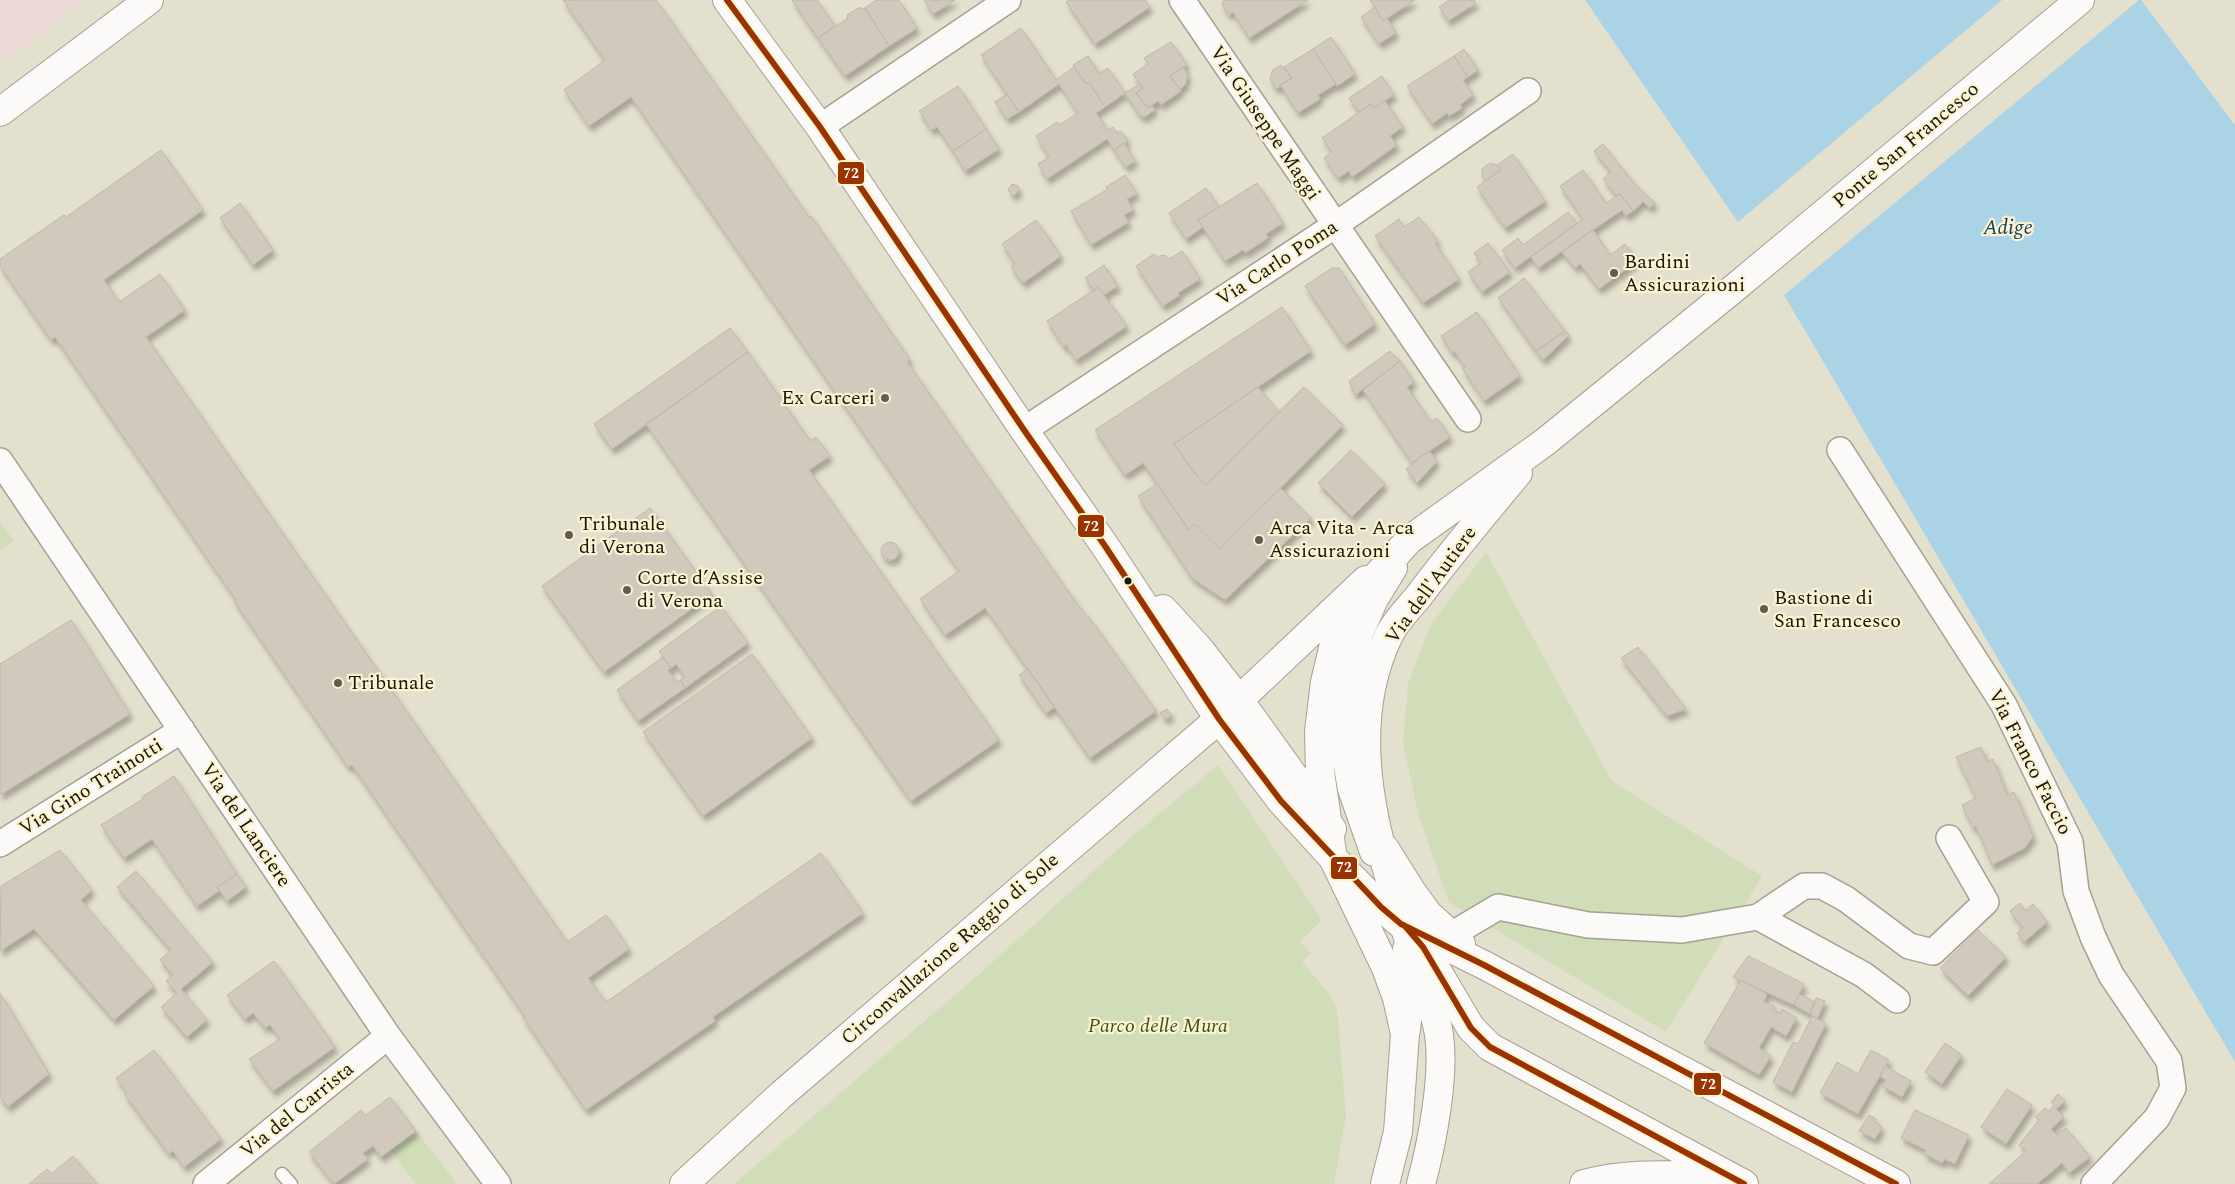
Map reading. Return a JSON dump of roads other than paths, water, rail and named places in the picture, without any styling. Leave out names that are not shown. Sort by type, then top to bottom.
[{"type":"main road","points":[[0,112],[149,0]]},
{"type":"main road","points":[[727,0],[820,127],[1024,430],[1105,546],[1201,651],[1239,700]]},
{"type":"main road","name":"Ponte San Francesco","points":[[1732,290],[2080,0]]},
{"type":"main road","name":"Via dell'Autiere","points":[[1404,926],[1347,853],[1328,822],[1239,700],[1409,540],[1545,442],[1732,290]]},
{"type":"main road","name":"Via dell'Autiere","points":[[1404,926],[1372,809],[1365,725],[1372,679],[1388,636],[1450,554],[1545,442]]},
{"type":"main road","points":[[1409,540],[1374,599],[1359,633],[1348,673],[1341,726],[1352,789],[1368,840],[1392,889],[1439,1033],[1441,1060],[1430,1150],[1421,1184]]},
{"type":"main road","name":"Via dell'Autiere","points":[[1405,1034],[1397,998],[1386,968],[1333,858],[1320,772],[1319,731],[1325,682],[1335,640],[1364,590],[1409,540]]},
{"type":"main road","name":"Via dell'Autiere","points":[[1105,546],[1201,693],[1281,801],[1381,907],[1404,926]]},
{"type":"main road","name":"Circonvallazione Raggio di Sole","points":[[684,1184],[782,1094],[1219,719]]},
{"type":"main road","points":[[1381,841],[1412,892],[1428,914],[1484,965]]},
{"type":"main road","points":[[1404,926],[1484,965],[1896,1184]]},
{"type":"main road","points":[[1385,1184],[1398,1132],[1411,982],[1404,926]]},
{"type":"main road","points":[[1404,926],[1423,947],[1471,1028],[1490,1047],[1737,1180]]},
{"type":"main road","points":[[1584,1184],[1601,1179],[1630,1177],[1737,1180]]},
{"type":"street","points":[[820,127],[1008,0]]},
{"type":"street","name":"Via Giuseppe Maggi","points":[[1182,0],[1334,226],[1468,419]]},
{"type":"street","name":"Via Carlo Poma","points":[[1024,430],[1334,226],[1528,91]]},
{"type":"street","name":"Via Franco Faccio","points":[[1840,450],[2004,705],[2070,842],[2076,891],[2092,937],[2111,975],[2169,1061],[2173,1088],[2158,1118],[2094,1184]]},
{"type":"street","name":"Via del Lanciere","points":[[0,461],[388,1036],[498,1184]]},
{"type":"street","name":"Via Gino Trainotti","points":[[0,844],[182,730]]},
{"type":"street","points":[[1451,935],[1498,907],[1588,925],[1682,930],[1758,916],[1804,886],[1822,886],[1846,899],[1909,946],[1933,952],[1986,902],[1949,838]]},
{"type":"street","points":[[1758,916],[1864,974],[1897,1000]]},
{"type":"street","name":"Via del Carrista","points":[[206,1184],[388,1036]]},
{"type":"lane","points":[[282,1174],[291,1184]]},
{"type":"water","name":"Adige","points":[[1585,0],[2141,0],[2235,125],[2235,1062],[1784,295],[1738,222]]},
{"type":"place","name":"Bardini Assicurazioni","points":[[1614,273]]},
{"type":"place","name":"Ex Carceri","points":[[885,398]]},
{"type":"place","name":"Tribunale di Verona","points":[[569,535]]},
{"type":"place","name":"Arca Vita - Arca Assicurazioni","points":[[1259,540]]},
{"type":"place","name":"Corte d’Assise di Verona","points":[[627,590]]},
{"type":"place","name":"Bastione di San Francesco","points":[[1764,609]]},
{"type":"place","name":"Tribunale","points":[[338,683]]},
{"type":"park label","name":"Parco delle Mura","points":[[1158,1026]]}]
